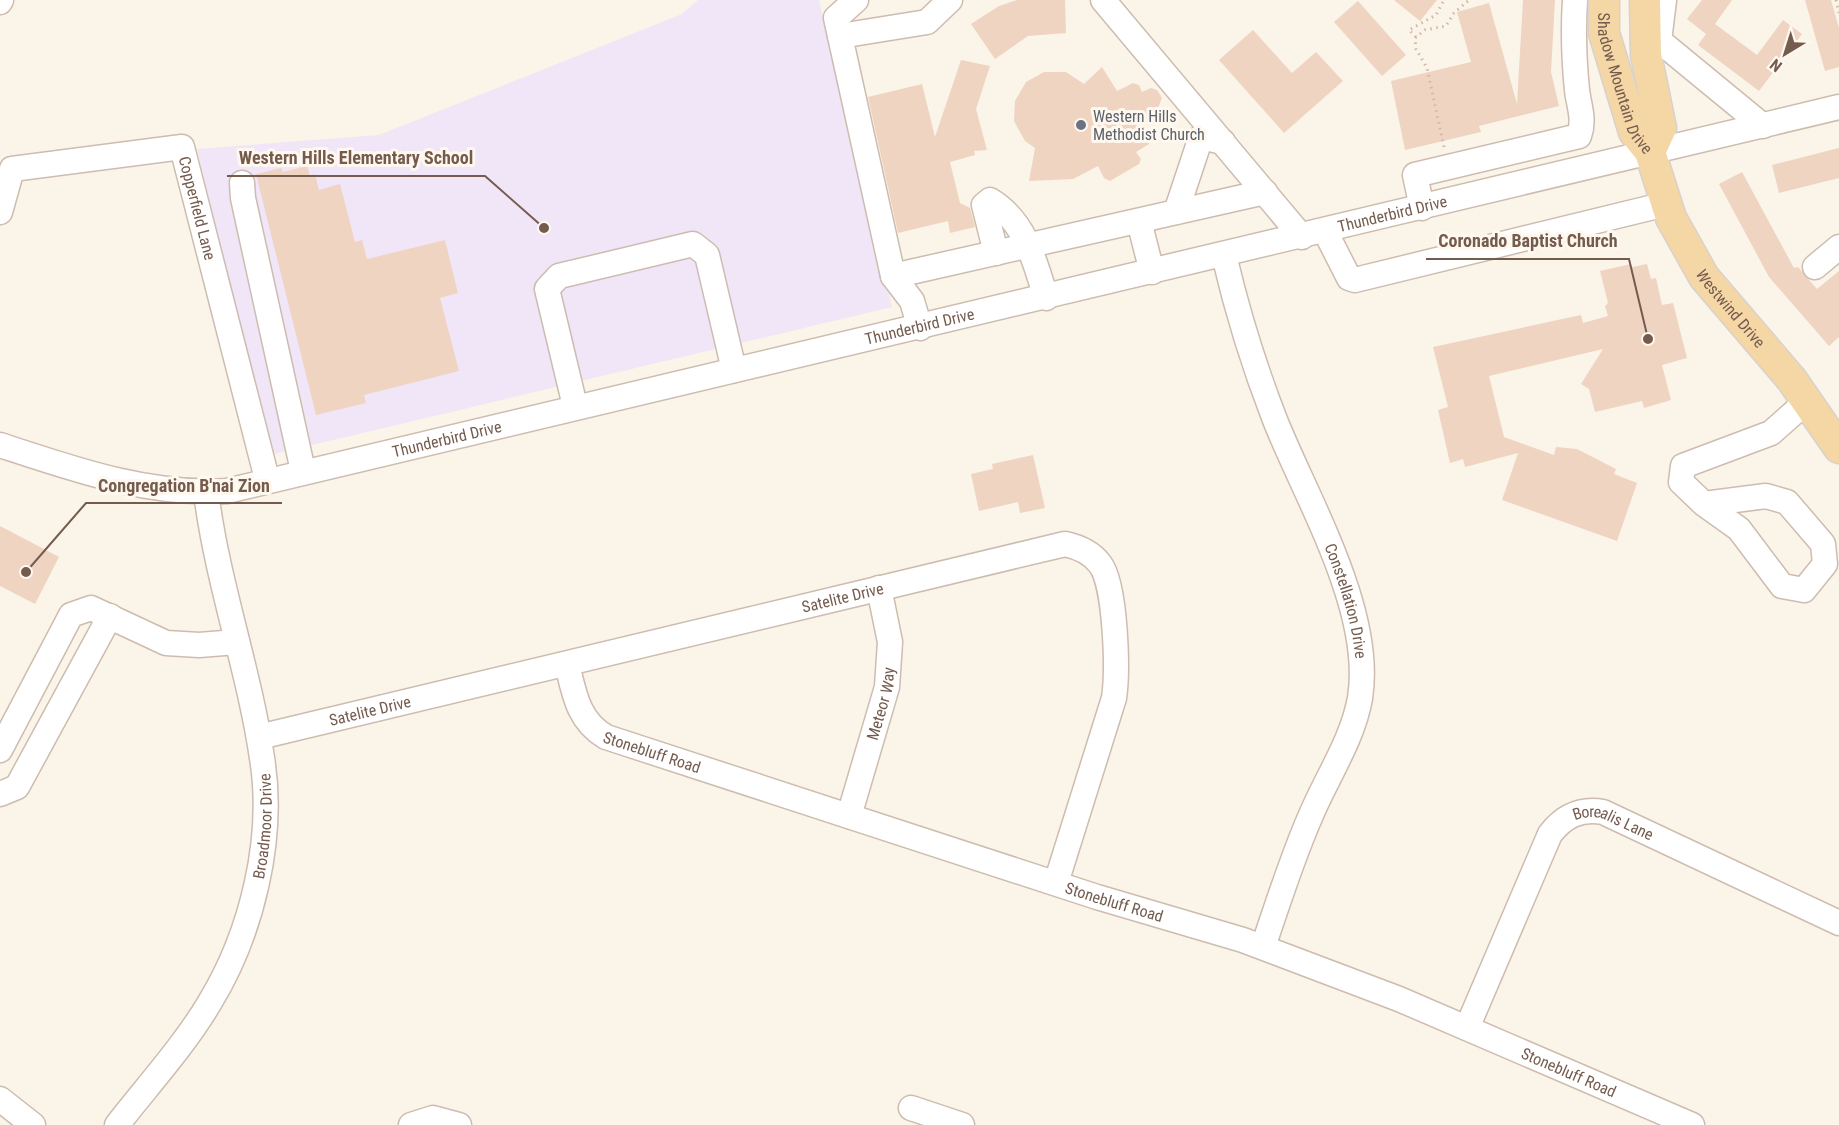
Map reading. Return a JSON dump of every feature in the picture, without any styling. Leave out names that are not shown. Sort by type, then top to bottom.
[{"type":"main road","name":"Shadow Mountain Drive","points":[[1604,0],[1604,33],[1634,132],[1650,152],[1661,128],[1646,55],[1652,35],[1645,0]]},
{"type":"main road","name":"Westwind Drive","points":[[1650,152],[1671,218],[1704,277],[1807,401],[1839,448]]},
{"type":"street","points":[[856,0],[836,18],[893,276],[912,301],[920,328]]},
{"type":"street","points":[[840,36],[927,22],[950,0]]},
{"type":"street","points":[[1103,0],[1265,192],[1314,234],[1349,278],[1354,280],[1666,204]]},
{"type":"street","points":[[1422,208],[1414,175],[1579,136],[1584,124],[1577,92],[1575,0]]},
{"type":"street","points":[[1664,0],[1652,35],[1763,126]]},
{"type":"street","name":"Thunderbird Drive","points":[[0,445],[74,469],[129,482],[206,492],[227,491],[267,479],[920,328],[1839,107]]},
{"type":"street","points":[[1176,212],[1201,137],[1223,142]]},
{"type":"street","name":"Copperfield Lane","points":[[0,212],[12,169],[182,147],[267,479]]},
{"type":"street","points":[[242,183],[243,198],[303,471]]},
{"type":"street","points":[[893,276],[1265,192]]},
{"type":"street","points":[[996,253],[985,214],[984,205],[990,200],[999,206],[1030,245],[1046,298]]},
{"type":"street","points":[[1139,221],[1152,272]]},
{"type":"street","points":[[575,406],[547,289],[559,276],[693,244],[707,255],[734,370]]},
{"type":"street","points":[[1815,267],[1839,247]]},
{"type":"street","name":"Constellation Drive","points":[[1224,255],[1234,298],[1260,379],[1333,555],[1356,619],[1362,650],[1359,699],[1352,725],[1303,835],[1263,947]]},
{"type":"street","points":[[1704,504],[1766,496],[1787,502],[1823,544],[1825,564],[1804,590],[1782,586],[1739,529],[1704,504],[1681,482],[1683,466],[1771,433],[1807,401]]},
{"type":"street","name":"Broadmoor Drive","points":[[117,1125],[211,1002],[230,965],[255,887],[263,840],[264,779],[259,737],[206,492]]},
{"type":"street","name":"Satelite Drive","points":[[259,737],[1059,544],[1079,547],[1101,565],[1106,574],[1118,651],[1118,672],[1114,698],[1056,883]]},
{"type":"street","name":"Meteor Way","points":[[849,816],[887,687],[890,642],[879,588]]},
{"type":"street","points":[[0,750],[71,615],[91,608],[166,643],[199,645],[237,642]]},
{"type":"street","points":[[0,794],[17,787],[110,616]]},
{"type":"street","name":"Stonebluff Road","points":[[567,664],[580,711],[590,725],[606,737],[1056,883],[1263,947],[1467,1028],[1692,1125]]},
{"type":"street","points":[[0,754],[25,773]]},
{"type":"street","name":"Borealis Lane","points":[[1467,1028],[1550,834],[1571,815],[1584,811],[1603,812],[1839,923]]},
{"type":"street","points":[[0,1099],[33,1125]]},
{"type":"street","points":[[911,1108],[963,1125]]},
{"type":"street","points":[[411,1125],[433,1118],[459,1125]]},
{"type":"path","points":[[1444,0],[1436,15],[1409,30],[1416,37],[1416,49],[1427,68],[1449,167]]},
{"type":"path","points":[[1416,37],[1425,30],[1446,26],[1454,13],[1469,0]]},
{"type":"path","points":[[1836,0],[1839,13]]},
{"type":"shaded area","points":[[698,0],[819,0],[892,307],[270,455],[197,149],[379,135],[682,14]]},
{"type":"building","points":[[1017,0],[1065,0],[1066,33],[1028,36],[995,59],[971,24],[999,6]]},
{"type":"building","points":[[1394,0],[1437,0],[1420,21]]},
{"type":"building","points":[[1523,0],[1555,0],[1551,72],[1559,106],[1479,126],[1481,132],[1405,150],[1391,81],[1471,62],[1457,12],[1489,3],[1517,104]]},
{"type":"building","points":[[1702,0],[1732,0],[1715,24],[1757,55],[1783,20],[1802,34],[1759,91],[1698,45],[1706,34],[1687,19]]},
{"type":"building","points":[[1805,0],[1831,0],[1839,28],[1839,67],[1825,71]]},
{"type":"building","points":[[1358,1],[1406,55],[1382,76],[1334,22]]},
{"type":"building","points":[[1253,30],[1292,73],[1316,52],[1343,81],[1284,133],[1219,60]]},
{"type":"building","points":[[961,60],[990,66],[976,109],[987,150],[974,151],[975,155],[950,162],[960,203],[970,208],[975,227],[950,233],[948,221],[898,233],[868,97],[922,84],[935,137]]},
{"type":"building","name":"Western Hills Methodist Church","points":[[1102,67],[1117,91],[1133,83],[1139,85],[1142,92],[1151,88],[1157,90],[1162,98],[1153,120],[1144,124],[1151,137],[1149,144],[1136,152],[1141,159],[1139,164],[1110,181],[1104,178],[1098,166],[1073,179],[1029,181],[1035,148],[1025,141],[1014,121],[1015,101],[1026,82],[1044,72],[1066,72],[1084,84]]},
{"type":"building","points":[[1839,148],[1839,178],[1779,193],[1772,165]]},
{"type":"building","points":[[307,166],[310,176],[315,174],[319,190],[340,184],[355,242],[362,240],[367,259],[445,240],[458,293],[440,298],[459,371],[364,395],[366,403],[316,415],[256,174],[281,168],[283,172]]},
{"type":"building","points":[[1742,172],[1794,268],[1798,267],[1817,289],[1839,271],[1839,337],[1829,346],[1769,277],[1719,184]]},
{"type":"building","points":[[1631,264],[1632,267],[1647,264],[1651,279],[1656,278],[1662,305],[1673,303],[1687,358],[1662,365],[1671,400],[1644,408],[1642,401],[1595,412],[1589,389],[1581,384],[1603,349],[1489,376],[1504,437],[1554,455],[1556,447],[1577,449],[1616,469],[1614,474],[1637,483],[1617,541],[1502,500],[1518,453],[1465,467],[1463,459],[1450,463],[1438,410],[1448,407],[1433,347],[1581,315],[1583,323],[1608,316],[1605,306],[1608,303],[1600,271]]},
{"type":"building","points":[[1033,455],[1045,508],[1020,513],[1018,502],[979,511],[971,474],[993,469],[992,464]]},
{"type":"building","points":[[0,526],[59,557],[35,604],[0,586]]},
{"type":"place","name":"Western Hills Methodist Church","points":[[1081,125]]},
{"type":"place","name":"Western Hills Elementary School","points":[[544,228]]},
{"type":"place","name":"Coronado Baptist Church","points":[[1648,339]]},
{"type":"place","name":"Congregation B'nai Zion","points":[[26,572]]}]
